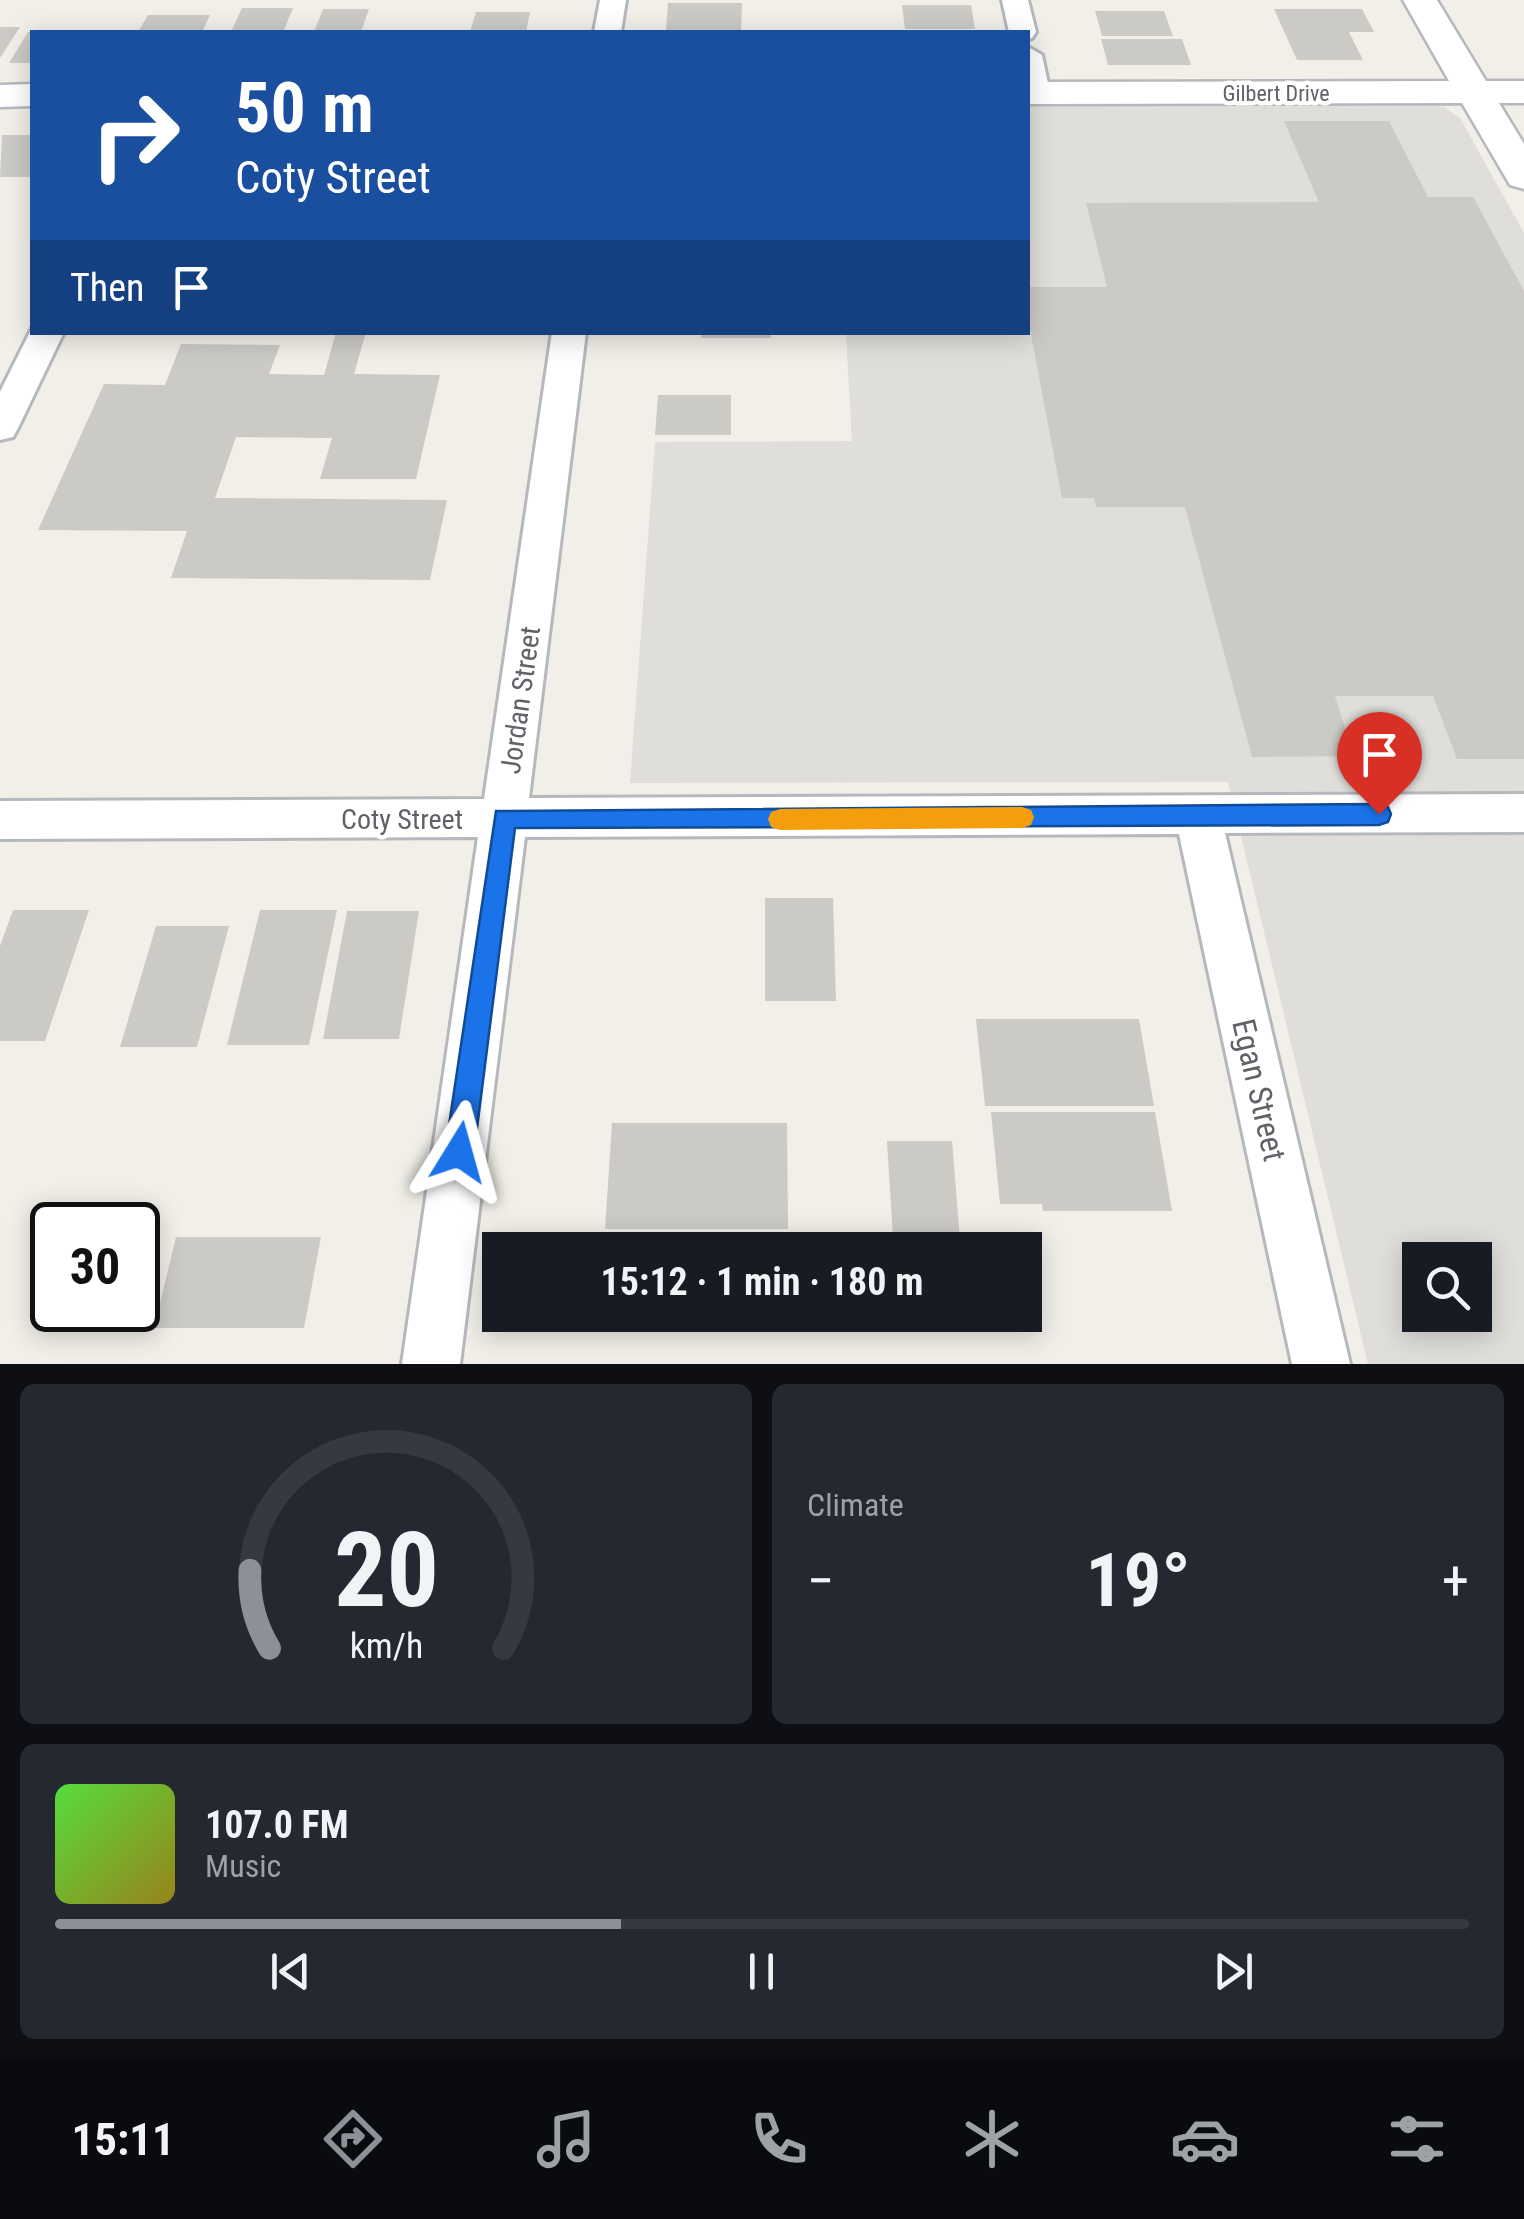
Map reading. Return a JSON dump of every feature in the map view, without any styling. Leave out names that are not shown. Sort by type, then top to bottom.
[{"type":"street","points":[[608,30],[613,0]]},
{"type":"street","points":[[1015,0],[1022,30]]},
{"type":"street","points":[[1420,0],[1524,177]]},
{"type":"street","name":"Gilbert Drive","points":[[1032,93],[1524,92]]},
{"type":"street","points":[[0,96],[30,96]]},
{"type":"street","points":[[0,428],[45,335]]},
{"type":"street","name":"Jordan Street","points":[[431,1364],[568,335]]},
{"type":"street","name":"Coty Street","points":[[0,820],[1524,813]]},
{"type":"street","name":"Egan Street","points":[[1198,816],[1321,1364]]},
{"type":"shaded area","points":[[1030,104],[1420,104],[1444,107],[1460,118],[1524,233],[1524,1364],[1368,1364],[1228,782],[630,783],[655,442],[852,441],[846,335],[1030,335]]},
{"type":"building","points":[[668,3],[742,3],[741,30],[666,30]]},
{"type":"building","points":[[902,5],[971,5],[975,29],[905,29]]},
{"type":"building","points":[[242,8],[293,8],[284,30],[232,30]]},
{"type":"building","points":[[323,9],[369,9],[362,30],[315,30]]},
{"type":"building","points":[[1274,9],[1362,9],[1374,32],[1349,32],[1363,60],[1297,60]]},
{"type":"building","points":[[1095,11],[1164,11],[1173,36],[1102,36]]},
{"type":"building","points":[[476,12],[530,12],[526,30],[471,30]]},
{"type":"building","points":[[148,15],[210,15],[203,30],[139,30]]},
{"type":"building","points":[[0,27],[20,27],[0,58]]},
{"type":"building","points":[[28,32],[30,32],[30,63],[9,63]]},
{"type":"building","points":[[1101,39],[1182,39],[1191,65],[1108,65]]},
{"type":"building","points":[[1284,121],[1389,121],[1428,197],[1473,197],[1524,291],[1524,759],[1457,759],[1433,696],[1335,696],[1354,756],[1252,757],[1185,507],[1096,507],[1094,498],[1062,498],[1030,330],[1030,287],[1107,287],[1086,203],[1319,202]]},
{"type":"building","points":[[2,135],[30,135],[30,177],[0,177]]},
{"type":"building","points":[[335,335],[365,335],[354,374],[440,375],[416,479],[320,479],[332,438],[236,437],[215,498],[447,500],[430,580],[171,578],[187,531],[38,530],[104,384],[165,385],[181,344],[280,345],[269,374],[324,375]]},
{"type":"building","points":[[701,335],[771,335],[771,338]]},
{"type":"building","points":[[658,395],[731,395],[731,435],[655,435]]},
{"type":"building","points":[[765,898],[833,898],[836,1001],[765,1001]]},
{"type":"building","points":[[13,910],[89,910],[45,1041],[0,1041],[0,946]]},
{"type":"building","points":[[260,910],[337,910],[309,1045],[227,1045]]},
{"type":"building","points":[[347,911],[419,911],[399,1039],[323,1039]]},
{"type":"building","points":[[156,926],[229,926],[197,1047],[120,1047]]},
{"type":"building","points":[[976,1019],[1139,1019],[1154,1106],[985,1106]]},
{"type":"building","points":[[991,1112],[1155,1112],[1172,1211],[1043,1211],[1042,1204],[1000,1204]]},
{"type":"building","points":[[612,1123],[787,1123],[788,1229],[605,1229]]},
{"type":"building","points":[[887,1141],[952,1141],[959,1232],[893,1232]]},
{"type":"building","points":[[176,1237],[321,1237],[304,1328],[160,1328],[160,1303]]},
{"type":"slow traffic","points":[[780,819],[1022,817]]},
{"type":"route","points":[[459,1152],[504,818],[766,820],[1379,814]]}]
